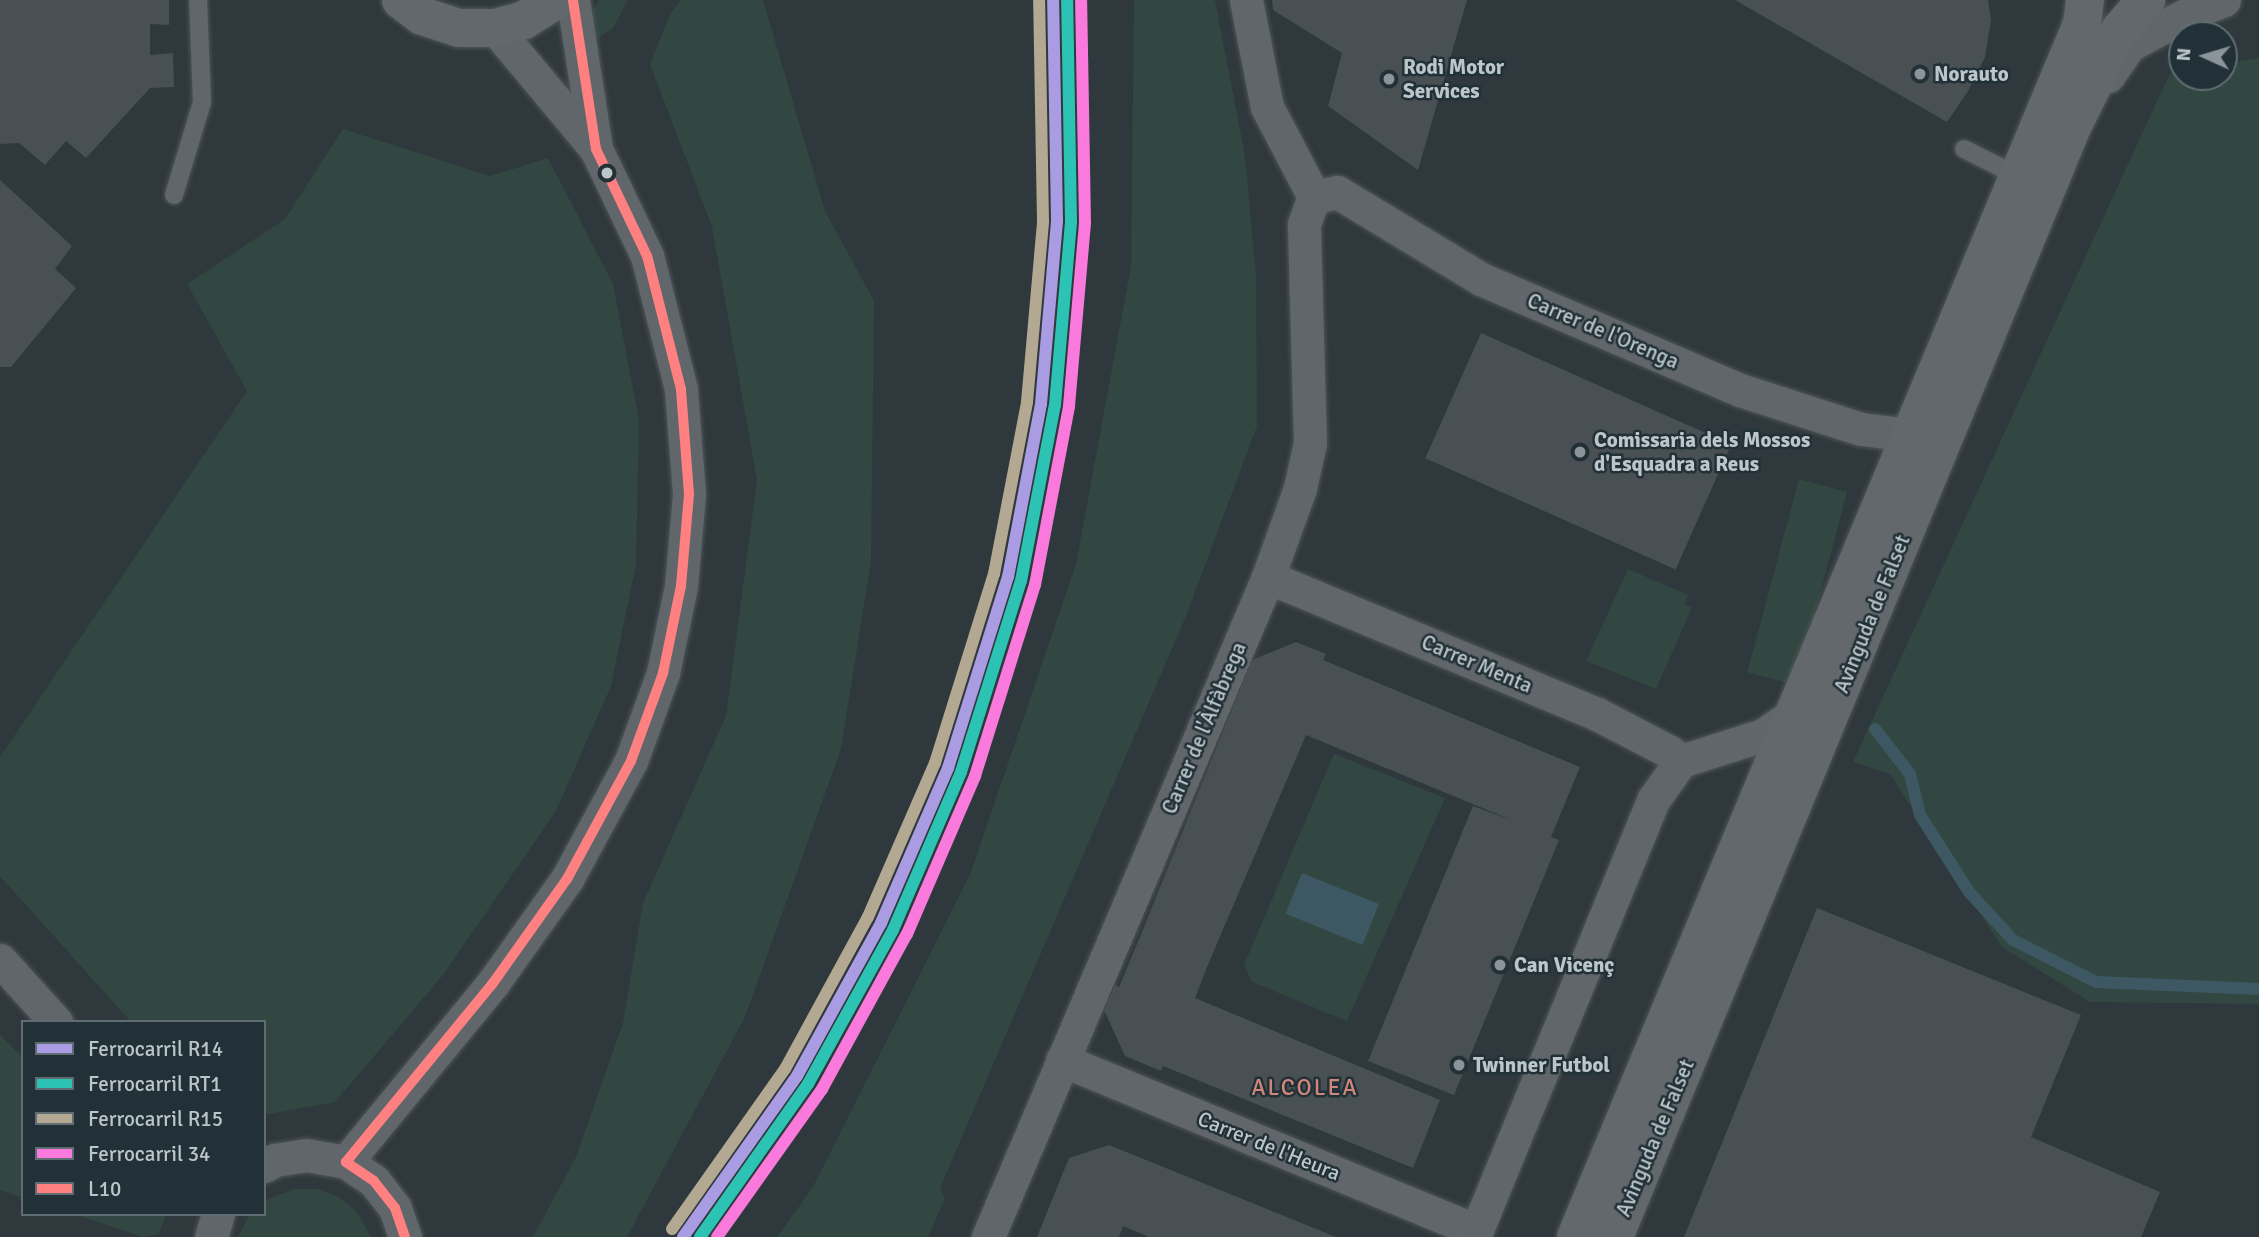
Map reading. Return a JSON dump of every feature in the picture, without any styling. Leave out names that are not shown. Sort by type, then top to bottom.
[{"type":"main road","points":[[401,0],[422,16],[458,27],[495,28],[524,20],[556,0]]},
{"type":"main road","points":[[2057,121],[2060,0]]},
{"type":"main road","name":"Avinguda de Falset","points":[[1614,1237],[2057,121],[2082,24],[2085,0]]},
{"type":"main road","name":"Avinguda de Falset","points":[[1576,1237],[2016,175],[2120,30],[2146,0]]},
{"type":"street","points":[[573,0],[596,149]]},
{"type":"street","points":[[1246,0],[1267,107],[1314,197]]},
{"type":"street","points":[[2057,121],[2130,45],[2183,16],[2224,0]]},
{"type":"street","points":[[346,1162],[493,984],[567,879],[631,761],[663,673],[681,586],[689,494],[681,389],[647,256],[596,149],[495,28]]},
{"type":"street","name":"Carrer de l'Orenga","points":[[1314,197],[1337,192],[1482,279],[1740,390],[1861,429],[1909,435]]},
{"type":"street","name":"Carrer de l'Àlfàbrega","points":[[988,1237],[1268,577],[1300,488],[1310,443],[1304,224],[1314,197]]},
{"type":"street","name":"Carrer Menta","points":[[1268,577],[1597,714],[1670,752],[1681,761]]},
{"type":"street","points":[[1475,1234],[1653,800],[1681,761],[1763,735],[1792,715]]},
{"type":"street","points":[[0,961],[53,1020]]},
{"type":"street","name":"Carrer de l'Heura","points":[[1062,1060],[1475,1234]]},
{"type":"street","points":[[266,1165],[275,1160],[306,1156],[346,1162],[374,1181],[395,1208],[405,1237]]},
{"type":"street","points":[[211,1237],[217,1216]]},
{"type":"lane","points":[[174,195],[202,102],[198,0]]},
{"type":"lane","points":[[1964,149],[2016,175]]},
{"type":"green space","points":[[599,0],[628,0],[613,28],[591,43],[589,16]]},
{"type":"green space","points":[[681,0],[763,0],[825,211],[874,301],[871,561],[841,749],[745,1017],[627,1237],[533,1237],[576,1157],[623,1023],[643,903],[726,716],[757,480],[712,227],[650,64],[671,12]]},
{"type":"green space","points":[[1134,0],[1215,0],[1245,156],[1256,277],[1257,426],[1186,616],[940,1188],[945,1199],[928,1237],[777,1237],[813,1187],[971,872],[1076,564],[1131,266]]},
{"type":"green space","points":[[2259,58],[2259,1004],[2090,1002],[2002,947],[1890,774],[1853,762],[2168,77],[2168,91],[2238,91],[2238,62]]},
{"type":"green space","points":[[343,129],[490,176],[548,158],[613,284],[639,420],[636,564],[611,686],[556,811],[443,975],[335,1102],[266,1115],[266,1020],[129,1020],[0,876],[0,757],[247,391],[187,284],[285,219]]},
{"type":"green space","points":[[1799,479],[1847,492],[1796,685],[1747,672]]},
{"type":"green space","points":[[1628,569],[1688,595],[1684,604],[1692,607],[1656,689],[1586,661]]},
{"type":"green space","points":[[1334,754],[1445,798],[1347,1021],[1252,982],[1244,965]]},
{"type":"green space","points":[[0,1035],[21,1056],[21,1197],[0,1190]]},
{"type":"green space","points":[[294,1189],[317,1189],[339,1197],[357,1212],[371,1237],[238,1237],[249,1216],[266,1216],[266,1200]]},
{"type":"green space","points":[[80,1216],[165,1216],[159,1234],[143,1237]]},
{"type":"water","points":[[1302,873],[1379,904],[1362,945],[1286,914]]},
{"type":"building","points":[[0,0],[169,0],[169,25],[150,24],[150,55],[173,53],[174,87],[150,88],[86,158],[66,141],[45,165],[19,143],[0,144]]},
{"type":"building","name":"Rodi Motor Services","points":[[1272,0],[1467,0],[1418,170],[1328,106],[1342,53],[1273,10]]},
{"type":"building","name":"Norauto","points":[[1735,0],[1988,0],[1991,20],[1985,57],[1968,91],[1947,122]]},
{"type":"building","points":[[0,180],[72,246],[55,269],[76,288],[11,367],[0,367]]},
{"type":"building","name":"Comissaria dels Mossos d'Esquadra a Reus","points":[[1481,333],[1731,444],[1676,570],[1425,458]]},
{"type":"building","points":[[1296,642],[1326,654],[1323,660],[1580,767],[1551,837],[1559,840],[1454,1095],[1368,1061],[1473,806],[1514,821],[1306,735],[1207,967],[1195,998],[1440,1100],[1413,1168],[1163,1066],[1161,1071],[1125,1056],[1104,1010],[1115,985],[1119,987],[1252,660]]},
{"type":"building","points":[[1817,908],[2081,1015],[2031,1137],[2160,1192],[2141,1237],[1684,1237]]},
{"type":"building","points":[[1109,1145],[1336,1237],[1149,1237],[1123,1226],[1119,1237],[1037,1237],[1069,1158]]},
{"type":"waterway","points":[[1875,729],[1910,774],[1920,815],[1969,892],[2013,940],[2096,982],[2259,989]]},
{"type":"rail line","name":"R15","points":[[672,1229],[785,1069],[868,917],[935,763],[994,574],[1027,402],[1043,221],[1039,0]]},
{"type":"rail line","name":"R14","points":[[683,1237],[797,1076],[881,923],[948,768],[1008,577],[1041,404],[1057,221],[1053,0]]},
{"type":"rail line","name":"RT1","points":[[700,1237],[808,1084],[893,930],[961,772],[1021,581],[1055,405],[1071,222],[1067,0]]},
{"type":"rail line","name":"34","points":[[717,1237],[822,1089],[907,934],[975,776],[1035,585],[1069,406],[1085,223],[1081,0]]},
{"type":"transit line","name":"L10","points":[[405,1237],[395,1208],[374,1181],[346,1162],[493,983],[567,879],[631,761],[663,673],[681,586],[689,494],[681,389],[647,256],[596,149],[573,0]]},
{"type":"place","name":"Norauto","points":[[1920,74]]},
{"type":"place","name":"Rodi Motor Services","points":[[1389,79]]},
{"type":"place","name":"Comissaria dels Mossos d'Esquadra a Reus","points":[[1580,452]]},
{"type":"place","name":"Can Vicenç","points":[[1500,965]]},
{"type":"place","name":"Twinner Futbol","points":[[1459,1065]]},
{"type":"district","name":"ALCOLEA","points":[[1305,1088]]}]
